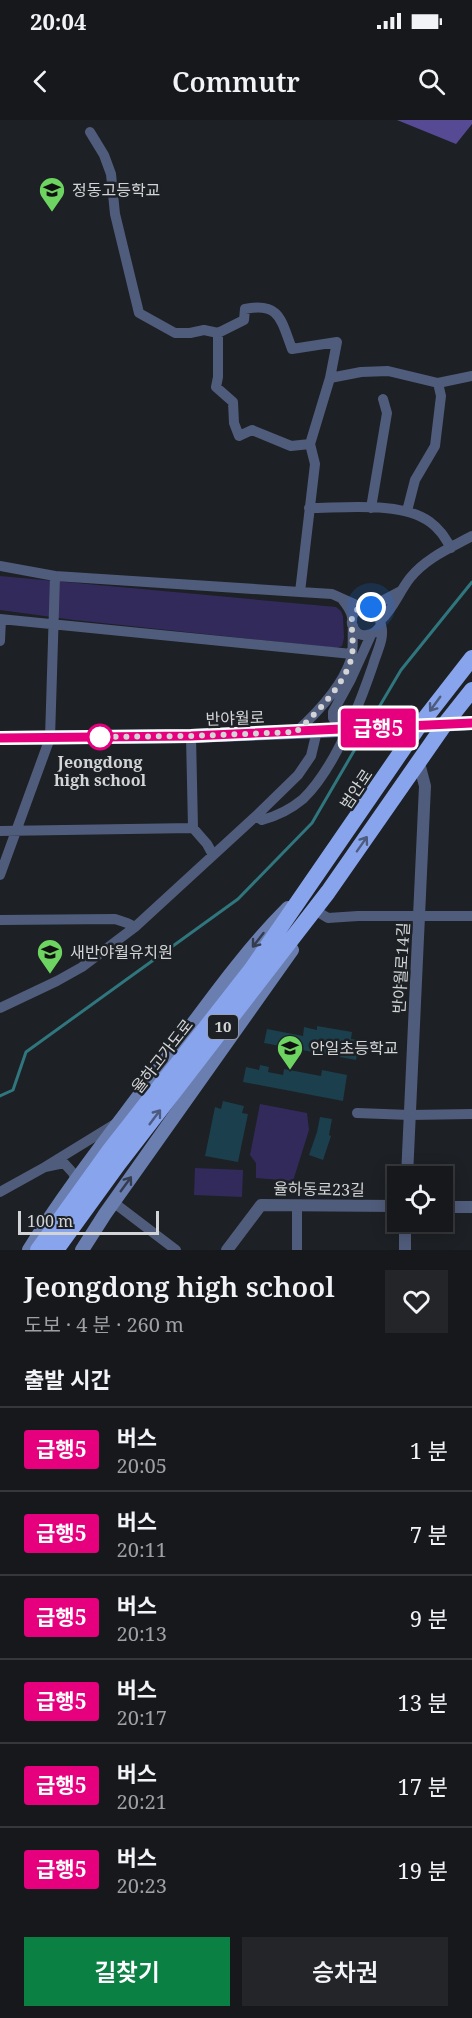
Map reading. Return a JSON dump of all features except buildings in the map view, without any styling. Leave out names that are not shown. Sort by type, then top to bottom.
[{"type":"highway","name":"범안로","points":[[313,883],[419,726],[472,658]]},
{"type":"highway","name":"10","points":[[328,892],[445,724],[472,690]]},
{"type":"highway","name":"율하고가도로","points":[[56,1250],[115,1157],[313,883]]},
{"type":"highway","name":"율하고가도로","points":[[38,1250],[328,892]]},
{"type":"main road","name":"반야월로","points":[[0,738],[191,736],[472,723]]},
{"type":"main road","points":[[29,1250],[55,1207],[262,933],[313,883]]},
{"type":"main road","points":[[82,1250],[113,1202],[274,978],[318,912],[328,892]]},
{"type":"street","points":[[90,132],[104,154],[111,174],[115,214],[139,313],[175,333],[204,330],[218,333],[244,320],[245,309],[259,306],[268,308],[276,314],[283,324],[292,349],[337,342],[330,378],[310,444],[315,464],[300,592]]},
{"type":"street","points":[[218,333],[216,387],[233,402],[234,423],[238,436],[252,430],[291,446],[310,444]]},
{"type":"street","points":[[330,378],[361,372],[388,371],[438,383],[472,376]]},
{"type":"street","points":[[407,510],[415,480],[435,446],[441,396],[438,383]]},
{"type":"street","points":[[370,508],[387,413],[383,399]]},
{"type":"street","points":[[309,508],[407,510],[420,515],[437,527],[451,548]]},
{"type":"street","points":[[342,730],[333,718],[333,712],[351,680],[371,635],[390,611],[401,591],[422,566],[472,536]]},
{"type":"street","points":[[0,566],[55,576],[340,596],[375,609],[378,612],[383,636],[356,712],[337,749],[319,779],[302,799],[274,817],[262,820],[256,816]]},
{"type":"street","points":[[0,875],[50,738],[55,576]]},
{"type":"street","points":[[296,732],[310,720],[345,673],[352,654],[354,613],[364,606],[382,601],[401,591]]},
{"type":"street","points":[[340,596],[358,633],[371,635]]},
{"type":"street","points":[[0,641],[0,619],[352,654]]},
{"type":"street","points":[[0,1008],[82,967],[135,927],[256,816],[306,765],[311,756],[317,731]]},
{"type":"street","points":[[191,736],[193,828],[213,855]]},
{"type":"street","name":"반야월로14길","points":[[407,1166],[425,786],[419,763]]},
{"type":"street","points":[[0,831],[193,828]]},
{"type":"street","points":[[318,912],[328,918],[472,916]]},
{"type":"street","points":[[0,920],[115,919],[135,927]]},
{"type":"street","points":[[357,1113],[472,1114]]},
{"type":"street","points":[[0,1192],[120,1121]]},
{"type":"street","points":[[45,1167],[64,1163],[76,1179]]},
{"type":"street","points":[[113,1202],[176,1250]]},
{"type":"street","name":"율하동로23길","points":[[227,1250],[261,1205],[387,1206]]},
{"type":"street","points":[[297,1205],[297,1250]]},
{"type":"street","points":[[453,1207],[472,1207]]},
{"type":"street","points":[[405,1232],[405,1250]]},
{"type":"shaded area","points":[[397,120],[472,120],[472,124],[456,144]]},
{"type":"shaded area","points":[[0,576],[336,607],[343,616],[344,638],[342,646],[337,648],[0,610]]},
{"type":"shaded area","points":[[260,1104],[307,1113],[309,1130],[293,1181],[256,1178],[256,1163],[250,1155]]},
{"type":"shaded area","points":[[195,1168],[243,1170],[242,1197],[194,1195]]},
{"type":"waterway","points":[[369,724],[401,670],[472,582]]},
{"type":"waterway","points":[[0,1096],[13,1090],[26,1052],[238,899],[312,823],[365,732]]},
{"type":"bus line","name":"급행5","points":[[0,738],[191,736],[472,723]]},
{"type":"place","name":"정동고등학교","points":[[52,213]]},
{"type":"place","name":"Jeongdong high school","points":[[100,737]]},
{"type":"place","name":"새반야월유치원","points":[[50,975]]},
{"type":"place","name":"안일초등학교","points":[[290,1071]]},
{"type":"route","points":[[100,737],[97,737],[296,732],[310,720],[345,673],[352,654],[352,617],[357,609],[371,607]]}]
